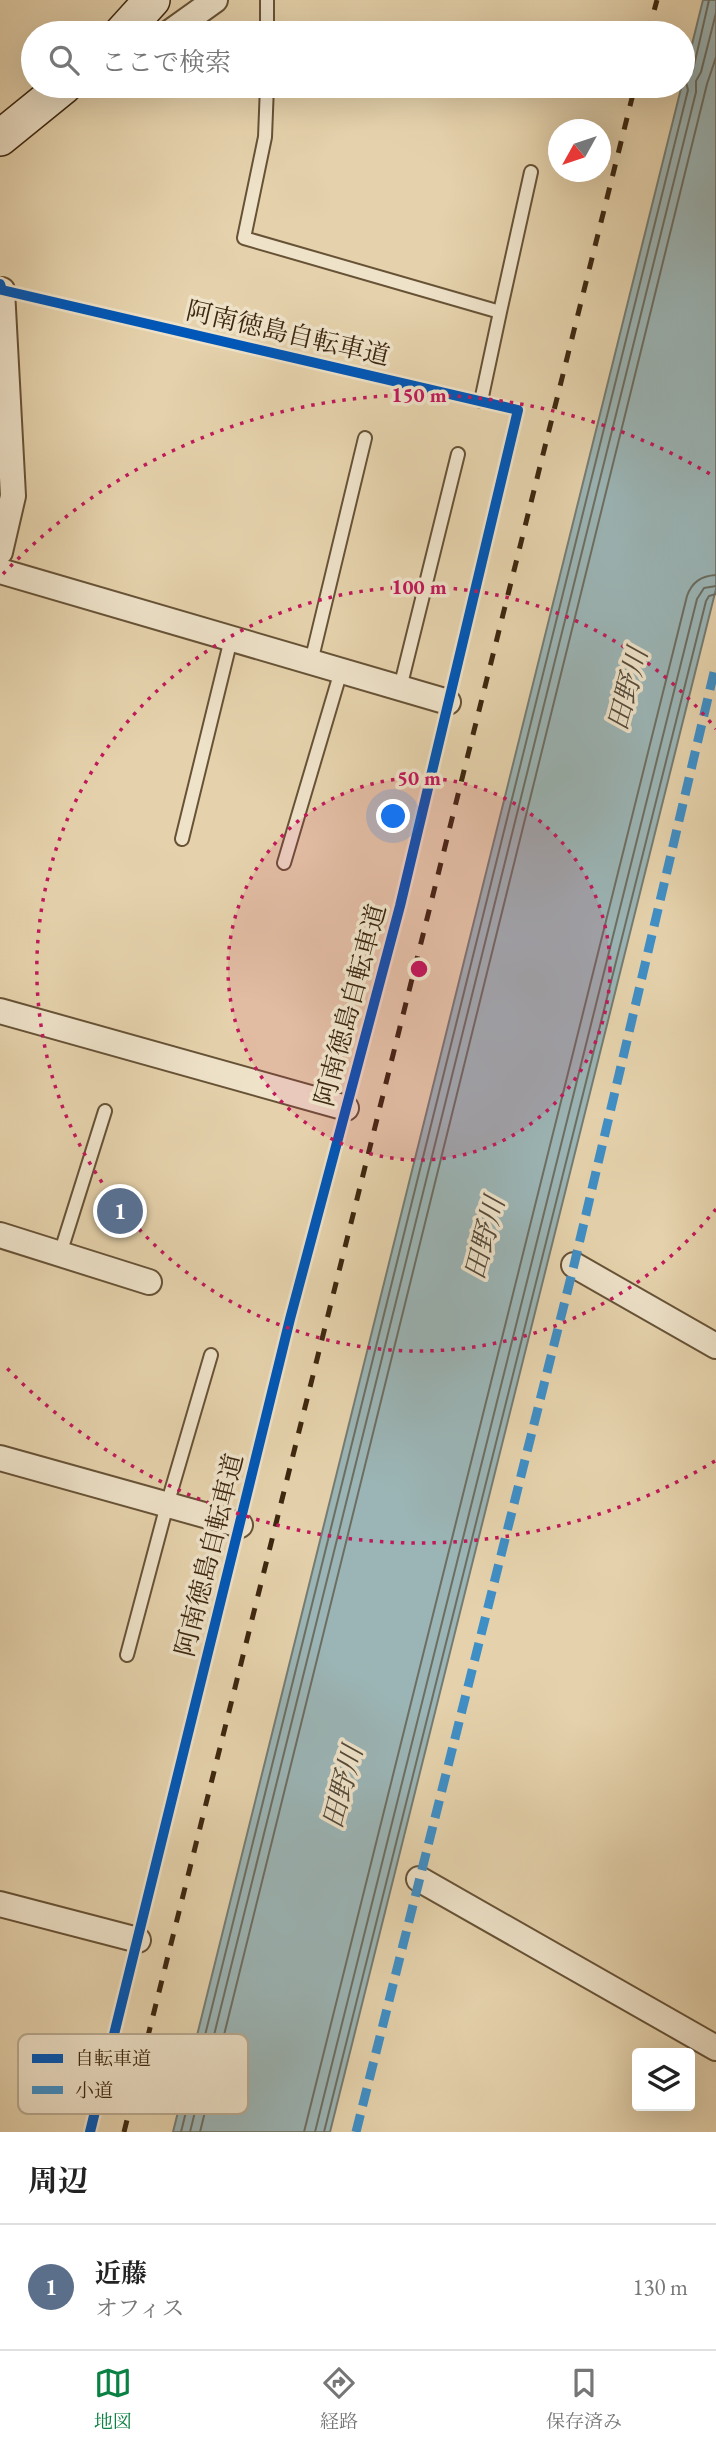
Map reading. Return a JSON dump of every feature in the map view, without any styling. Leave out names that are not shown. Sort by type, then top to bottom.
[{"type":"main road","points":[[134,21],[152,0]]},
{"type":"main road","points":[[0,138],[49,98]]},
{"type":"street","points":[[186,21],[215,0]]},
{"type":"street","points":[[0,552],[13,496],[2,290]]},
{"type":"street","points":[[0,571],[448,702]]},
{"type":"street","points":[[0,1011],[346,1108]]},
{"type":"street","points":[[0,1235],[149,1282]]},
{"type":"street","points":[[574,1265],[716,1346]]},
{"type":"street","points":[[0,1460],[240,1525]]},
{"type":"street","points":[[419,1878],[716,2048]]},
{"type":"street","points":[[0,1904],[138,1940]]},
{"type":"lane","points":[[267,0],[267,21]]},
{"type":"lane","points":[[267,98],[265,137],[244,238],[500,312]]},
{"type":"lane","points":[[481,401],[531,172]]},
{"type":"lane","points":[[311,662],[365,438]]},
{"type":"lane","points":[[400,688],[458,454]]},
{"type":"lane","points":[[182,839],[231,639]]},
{"type":"lane","points":[[284,863],[341,671]]},
{"type":"lane","points":[[61,1254],[105,1111]]},
{"type":"lane","points":[[127,1655],[211,1355]]},
{"type":"water","name":"田野川","points":[[703,0],[716,0],[716,589],[330,2132],[173,2132],[177,2114],[248,2114],[248,2034],[197,2034],[679,98],[695,98],[695,32]]},
{"type":"railway","points":[[651,21],[657,0]]},
{"type":"railway","points":[[148,2034],[632,98]]},
{"type":"railway","points":[[124,2132],[128,2114]]},
{"type":"marked path","points":[[356,2132],[574,1265],[716,664]]},
{"type":"cycle path","name":"阿南徳島自転車道","points":[[0,284],[2,290],[518,410],[400,906],[290,1319],[114,2034]]},
{"type":"cycle path","name":"阿南徳島自転車道","points":[[90,2132],[94,2114]]},
{"type":"place","name":"近藤","points":[[120,1211]]}]
